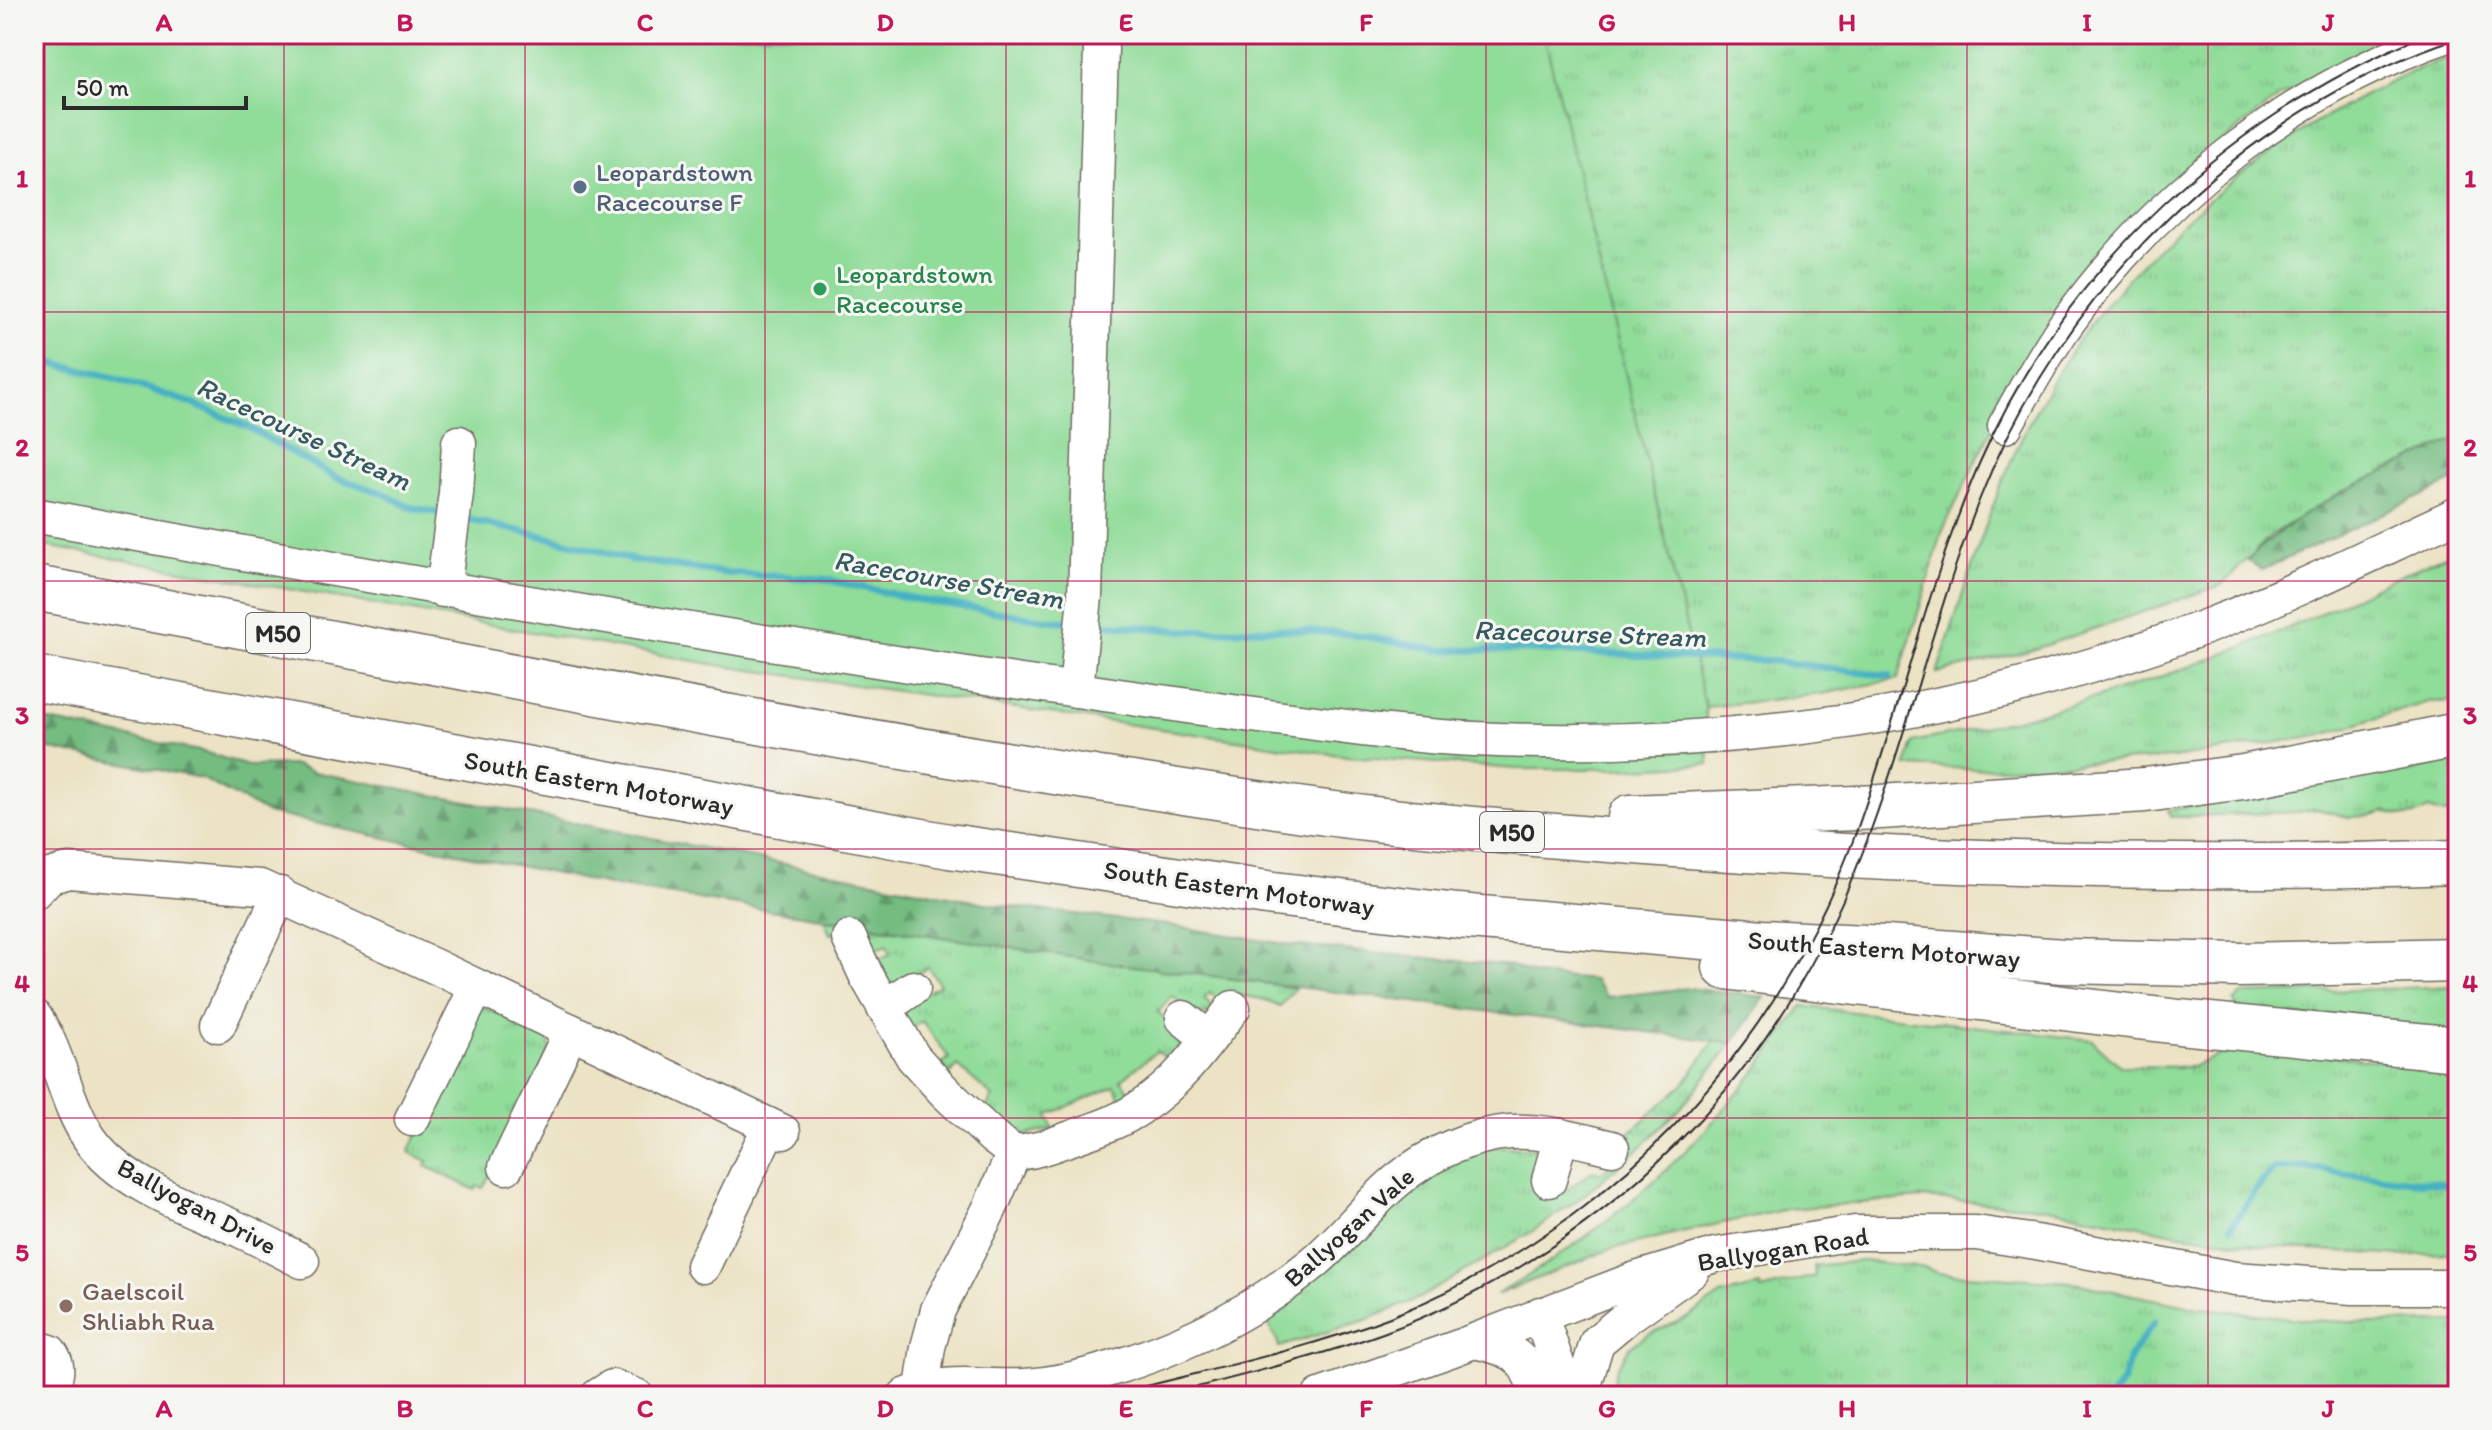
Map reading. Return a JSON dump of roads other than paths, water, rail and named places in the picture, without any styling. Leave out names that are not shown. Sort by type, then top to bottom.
[{"type":"highway","name":"M50","points":[[34,588],[750,721],[1007,764],[1365,818],[1795,854],[2009,864],[2180,867],[2458,862]]},
{"type":"highway","name":"South Eastern Motorway","points":[[34,678],[992,853],[1274,894],[1458,916],[1763,942],[2064,961],[2255,965],[2458,960]]},
{"type":"highway","points":[[576,688],[752,701],[1216,778],[1409,806],[1504,814],[1646,817],[1880,807],[2145,790],[2243,777],[2458,735]]},
{"type":"highway","points":[[464,758],[525,788],[824,844],[1126,894],[2179,1022],[2458,1049]]},
{"type":"street","points":[[2005,426],[2044,358],[2097,284],[2175,201],[2262,131],[2316,96],[2369,67],[2451,34]]},
{"type":"street","points":[[1076,690],[1085,596],[1101,48]]},
{"type":"street","points":[[443,590],[456,493],[459,443]]},
{"type":"street","points":[[34,515],[443,590],[1076,690],[1366,729],[1469,739],[1566,741],[1654,739],[1788,729],[1950,702],[2119,657],[2209,625],[2458,514]]},
{"type":"street","points":[[34,892],[50,876],[69,871],[260,887],[776,1129],[703,1266]]},
{"type":"street","points":[[218,1025],[280,894]]},
{"type":"street","points":[[849,938],[859,963],[913,1057],[993,1137],[1014,1153],[1036,1151],[1141,1108],[1173,1082],[1196,1029],[1233,1008]]},
{"type":"street","points":[[412,1119],[477,987]]},
{"type":"street","points":[[884,1008],[913,988]]},
{"type":"street","name":"Ballyogan Drive","points":[[34,1016],[47,1036],[80,1123],[107,1158],[130,1176],[165,1195],[302,1261]]},
{"type":"street","points":[[506,1167],[571,1031]]},
{"type":"street","name":"Ballyogan Vale","points":[[1014,1153],[938,1310],[917,1394],[960,1383],[1027,1386],[1105,1369],[1173,1346],[1224,1323],[1289,1282],[1326,1252],[1399,1179],[1423,1162],[1464,1143],[1508,1132],[1528,1132],[1612,1148]]},
{"type":"street","points":[[1549,1180],[1561,1136]]},
{"type":"street","name":"Ballyogan Road","points":[[1320,1396],[1633,1280],[1715,1255],[1855,1233],[1976,1233],[2235,1279],[2353,1287],[2458,1287]]},
{"type":"street","points":[[1581,1396],[1597,1342],[1715,1255]]},
{"type":"street","points":[[1540,1314],[1568,1396]]},
{"type":"street","points":[[1474,1341],[1500,1347],[1518,1357],[1531,1373],[1538,1396]]},
{"type":"street","points":[[34,1347],[50,1352],[57,1374],[51,1388],[39,1396]]},
{"type":"street","points":[[598,1396],[612,1387],[636,1396]]},
{"type":"waterway","name":"Racecourse Stream","points":[[34,359],[115,378],[188,402],[248,427],[337,478],[383,493],[409,507],[445,514]]},
{"type":"waterway","name":"Racecourse Stream","points":[[461,518],[633,560],[726,573],[824,579],[920,600],[1074,622]]},
{"type":"waterway","name":"Racecourse Stream","points":[[1090,623],[1188,631],[1275,629],[1352,634],[1438,650],[1522,650],[1773,661],[1890,676]]},
{"type":"waterway","points":[[2231,1227],[2274,1169],[2303,1167],[2458,1185]]},
{"type":"waterway","points":[[2111,1396],[2123,1382],[2130,1356],[2155,1322]]},
{"type":"tram line","points":[[1108,1396],[1321,1341],[1441,1295],[1490,1269],[1561,1224],[1628,1170],[1670,1130],[1745,1042],[1777,994],[1832,892],[1870,792],[1928,603],[1979,464],[2015,392],[2057,325],[2106,263],[2161,206],[2221,154],[2286,108],[2354,68],[2427,34]]},
{"type":"tram line","points":[[1162,1396],[1356,1342],[1426,1316],[1467,1296],[1547,1250],[1585,1223],[1656,1164],[1689,1131],[1717,1101],[1767,1036],[1829,929],[1878,811],[1978,503],[2013,425],[2057,351],[2109,282],[2168,218],[2233,161],[2303,111],[2379,70],[2458,38]]},
{"type":"place","name":"Leopardstown Racecourse F","points":[[580,187]]},
{"type":"place","name":"Leopardstown Racecourse","points":[[820,289]]},
{"type":"place","name":"Gaelscoil Shliabh Rua","points":[[66,1306]]}]
